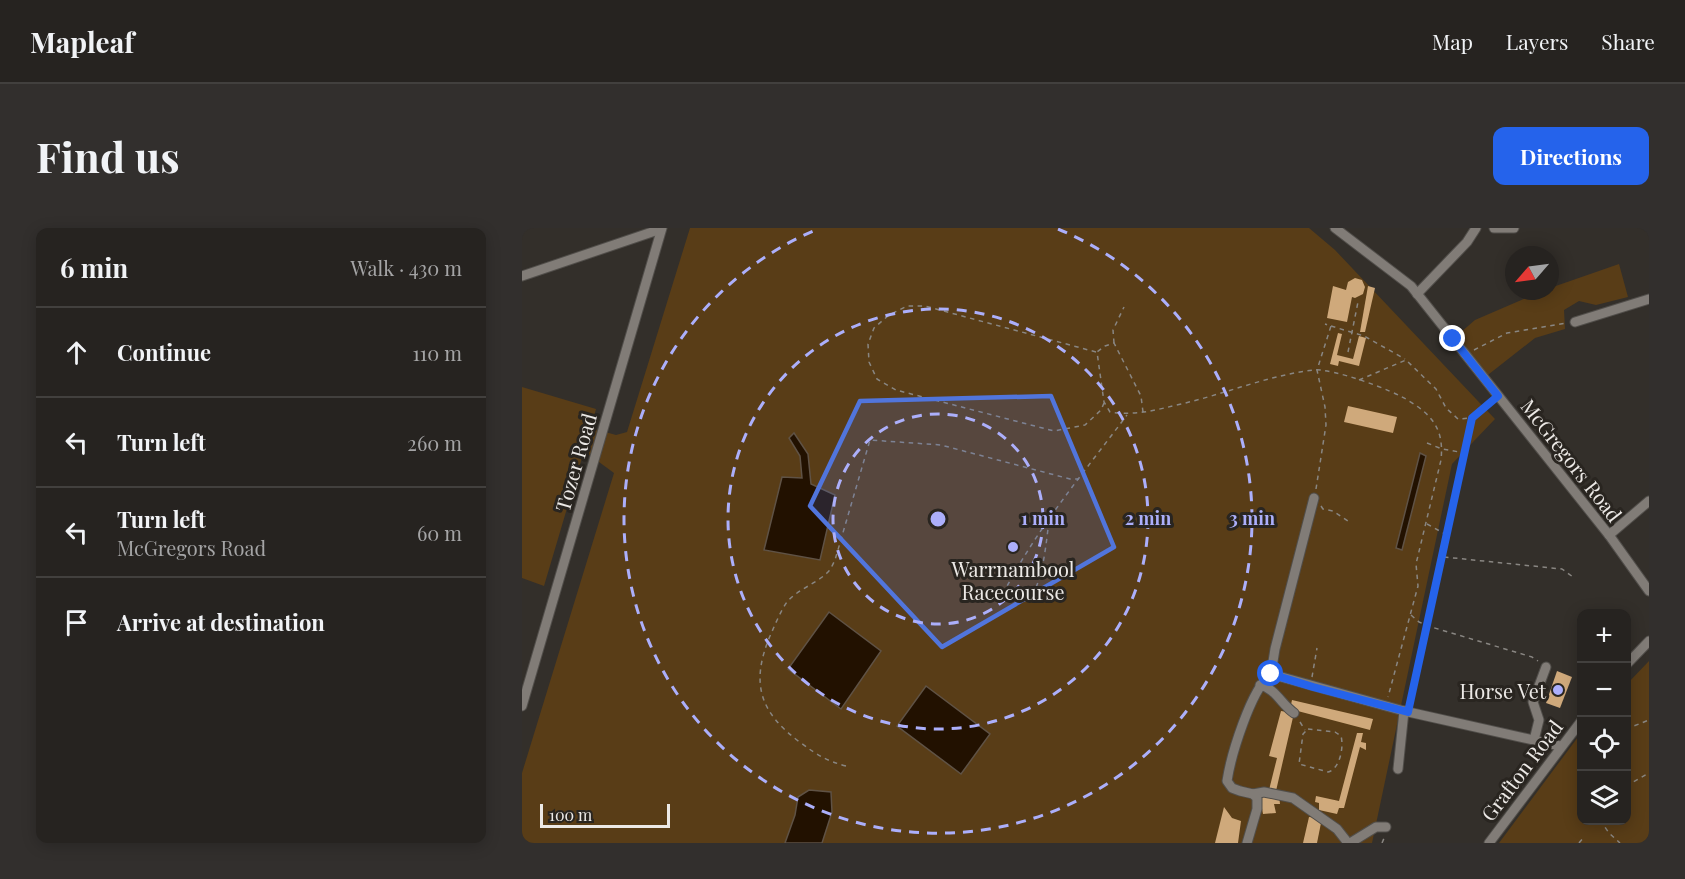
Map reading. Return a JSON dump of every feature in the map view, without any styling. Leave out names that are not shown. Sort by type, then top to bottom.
[{"type":"street","name":"McGregors Road","points":[[1335,228],[1411,286],[1609,535],[1649,591]]},
{"type":"street","points":[[1417,294],[1467,242],[1476,228]]},
{"type":"street","points":[[1494,228],[1514,228]]},
{"type":"street","points":[[522,276],[661,229]]},
{"type":"street","name":"Tozer Road","points":[[522,706],[661,229]]},
{"type":"street","points":[[1575,322],[1649,298]]},
{"type":"street","points":[[1314,498],[1275,649],[1271,674],[1262,680],[1247,713],[1227,781],[1232,788],[1253,794],[1264,792],[1293,798],[1337,829],[1349,843],[1376,826],[1386,827]]},
{"type":"street","points":[[1609,535],[1649,501]]},
{"type":"street","points":[[1628,663],[1649,640]]},
{"type":"street","points":[[1534,740],[1539,720],[1533,702],[1546,667]]},
{"type":"street","points":[[1271,674],[1406,711],[1560,746]]},
{"type":"street","points":[[1260,685],[1268,686],[1294,713]]},
{"type":"street","points":[[1398,769],[1406,711]]},
{"type":"street","name":"Grafton Road","points":[[1489,843],[1577,725]]},
{"type":"street","points":[[1247,843],[1257,809],[1257,798],[1253,794]]},
{"type":"path","points":[[1348,352],[1358,302]]},
{"type":"path","points":[[1097,352],[925,306],[907,306],[889,315],[874,328],[868,344],[869,362],[877,379],[896,390],[1042,429],[1054,431],[1085,425],[1101,410],[1104,402]]},
{"type":"path","points":[[1124,307],[1113,330],[1114,343],[1141,396],[1143,412]]},
{"type":"path","points":[[1466,355],[1507,333],[1575,322]]},
{"type":"path","points":[[1325,324],[1364,336],[1406,360],[1436,389],[1446,408],[1458,419],[1472,418],[1498,396]]},
{"type":"path","points":[[1331,326],[1317,370],[1325,407],[1326,425],[1314,498],[1323,509],[1333,511],[1351,523]]},
{"type":"path","points":[[1097,352],[1114,343]]},
{"type":"path","points":[[1097,352],[1104,402],[1110,412],[1128,415],[1143,412],[1210,398],[1271,379],[1317,370],[1358,380],[1400,395],[1422,408],[1434,420],[1443,444],[1416,564],[1418,585],[1386,706]]},
{"type":"path","points":[[1358,380],[1406,360]]},
{"type":"path","points":[[1049,521],[1038,584],[1034,594],[1026,601],[1019,603],[1011,600],[1006,596],[1005,590],[1049,521],[1128,415]]},
{"type":"path","points":[[1406,711],[1428,626],[1472,418]]},
{"type":"path","points":[[846,766],[826,761],[793,737],[768,712],[761,694],[760,674],[762,654],[787,603],[800,590],[828,572],[835,560],[870,440],[941,445],[1070,479],[1079,479]]},
{"type":"path","points":[[1427,443],[1442,449],[1466,453]]},
{"type":"path","points":[[1426,523],[1448,535]]},
{"type":"path","points":[[1443,557],[1562,569],[1573,577]]},
{"type":"path","points":[[1410,613],[1419,622],[1428,626],[1532,657],[1546,667]]},
{"type":"path","points":[[1313,687],[1312,674],[1317,648]]},
{"type":"path","points":[[1294,713],[1305,730]]},
{"type":"path","points":[[1631,727],[1649,720]]},
{"type":"path","points":[[1305,730],[1335,732],[1341,736],[1343,740],[1337,767],[1333,771],[1328,772],[1299,764],[1305,730]]},
{"type":"path","points":[[1631,783],[1649,773]]},
{"type":"path","points":[[1603,825],[1620,843]]},
{"type":"path","points":[[1579,843],[1584,837]]},
{"type":"highlighted area","points":[[1051,396],[1114,547],[942,647],[810,506],[860,401]]},
{"type":"shaded area","name":"Warrnambool Racecourse","points":[[690,228],[1309,228],[1335,250],[1495,419],[1452,464],[1372,843],[522,843],[522,773],[614,473],[584,451],[544,586],[522,578],[522,387],[596,409],[591,428],[616,435],[627,432]]},
{"type":"shaded area","points":[[1619,264],[1628,297],[1596,305],[1579,301],[1564,310],[1565,329],[1535,338],[1484,378],[1453,339],[1475,320],[1521,300],[1559,300],[1559,285]]},
{"type":"shaded area","points":[[794,433],[808,454],[811,484],[835,495],[820,560],[764,550],[782,477],[802,478],[800,456],[789,438]]},
{"type":"shaded area","points":[[1420,453],[1426,456],[1402,550],[1396,548]]},
{"type":"shaded area","points":[[829,612],[881,651],[841,709],[788,669]]},
{"type":"shaded area","points":[[1649,661],[1649,843],[1499,843],[1577,738],[1577,825],[1631,825],[1631,680]]},
{"type":"shaded area","points":[[926,686],[990,734],[961,774],[897,726]]},
{"type":"shaded area","points":[[809,790],[831,792],[832,812],[822,843],[785,843],[795,815],[798,797]]},
{"type":"building","points":[[1355,278],[1362,280],[1365,287],[1363,294],[1352,297],[1347,322],[1327,318],[1333,286],[1346,290],[1348,282]]},
{"type":"building","points":[[1368,286],[1375,288],[1365,332],[1360,332]]},
{"type":"building","points":[[1338,333],[1342,334],[1337,355],[1353,359],[1359,336],[1366,338],[1359,366],[1339,361],[1338,366],[1330,364]]},
{"type":"building","points":[[1348,406],[1397,417],[1393,433],[1344,422]]},
{"type":"building","name":"Horse Vet","points":[[1557,671],[1572,677],[1560,708],[1546,703]]},
{"type":"building","points":[[1292,700],[1373,719],[1370,730],[1290,709]]},
{"type":"building","points":[[1281,711],[1294,713],[1276,791],[1269,790],[1277,758],[1269,756]]},
{"type":"building","points":[[1357,733],[1363,733],[1361,742],[1366,743],[1366,750],[1360,747],[1344,808],[1339,808],[1337,814],[1319,810],[1319,803],[1315,802],[1316,796],[1339,801]]},
{"type":"building","points":[[1279,795],[1280,804],[1274,804],[1276,813],[1263,814],[1260,797]]},
{"type":"building","points":[[1224,807],[1232,818],[1241,821],[1238,843],[1215,843]]},
{"type":"building","points":[[1309,817],[1322,818],[1317,843],[1303,843]]},
{"type":"place","name":"Warrnambool Racecourse","points":[[1013,547]]},
{"type":"place","name":"Horse Vet","points":[[1558,690]]},
{"type":"route","points":[[1271,674],[1408,712],[1472,418],[1498,396],[1453,339]]}]
